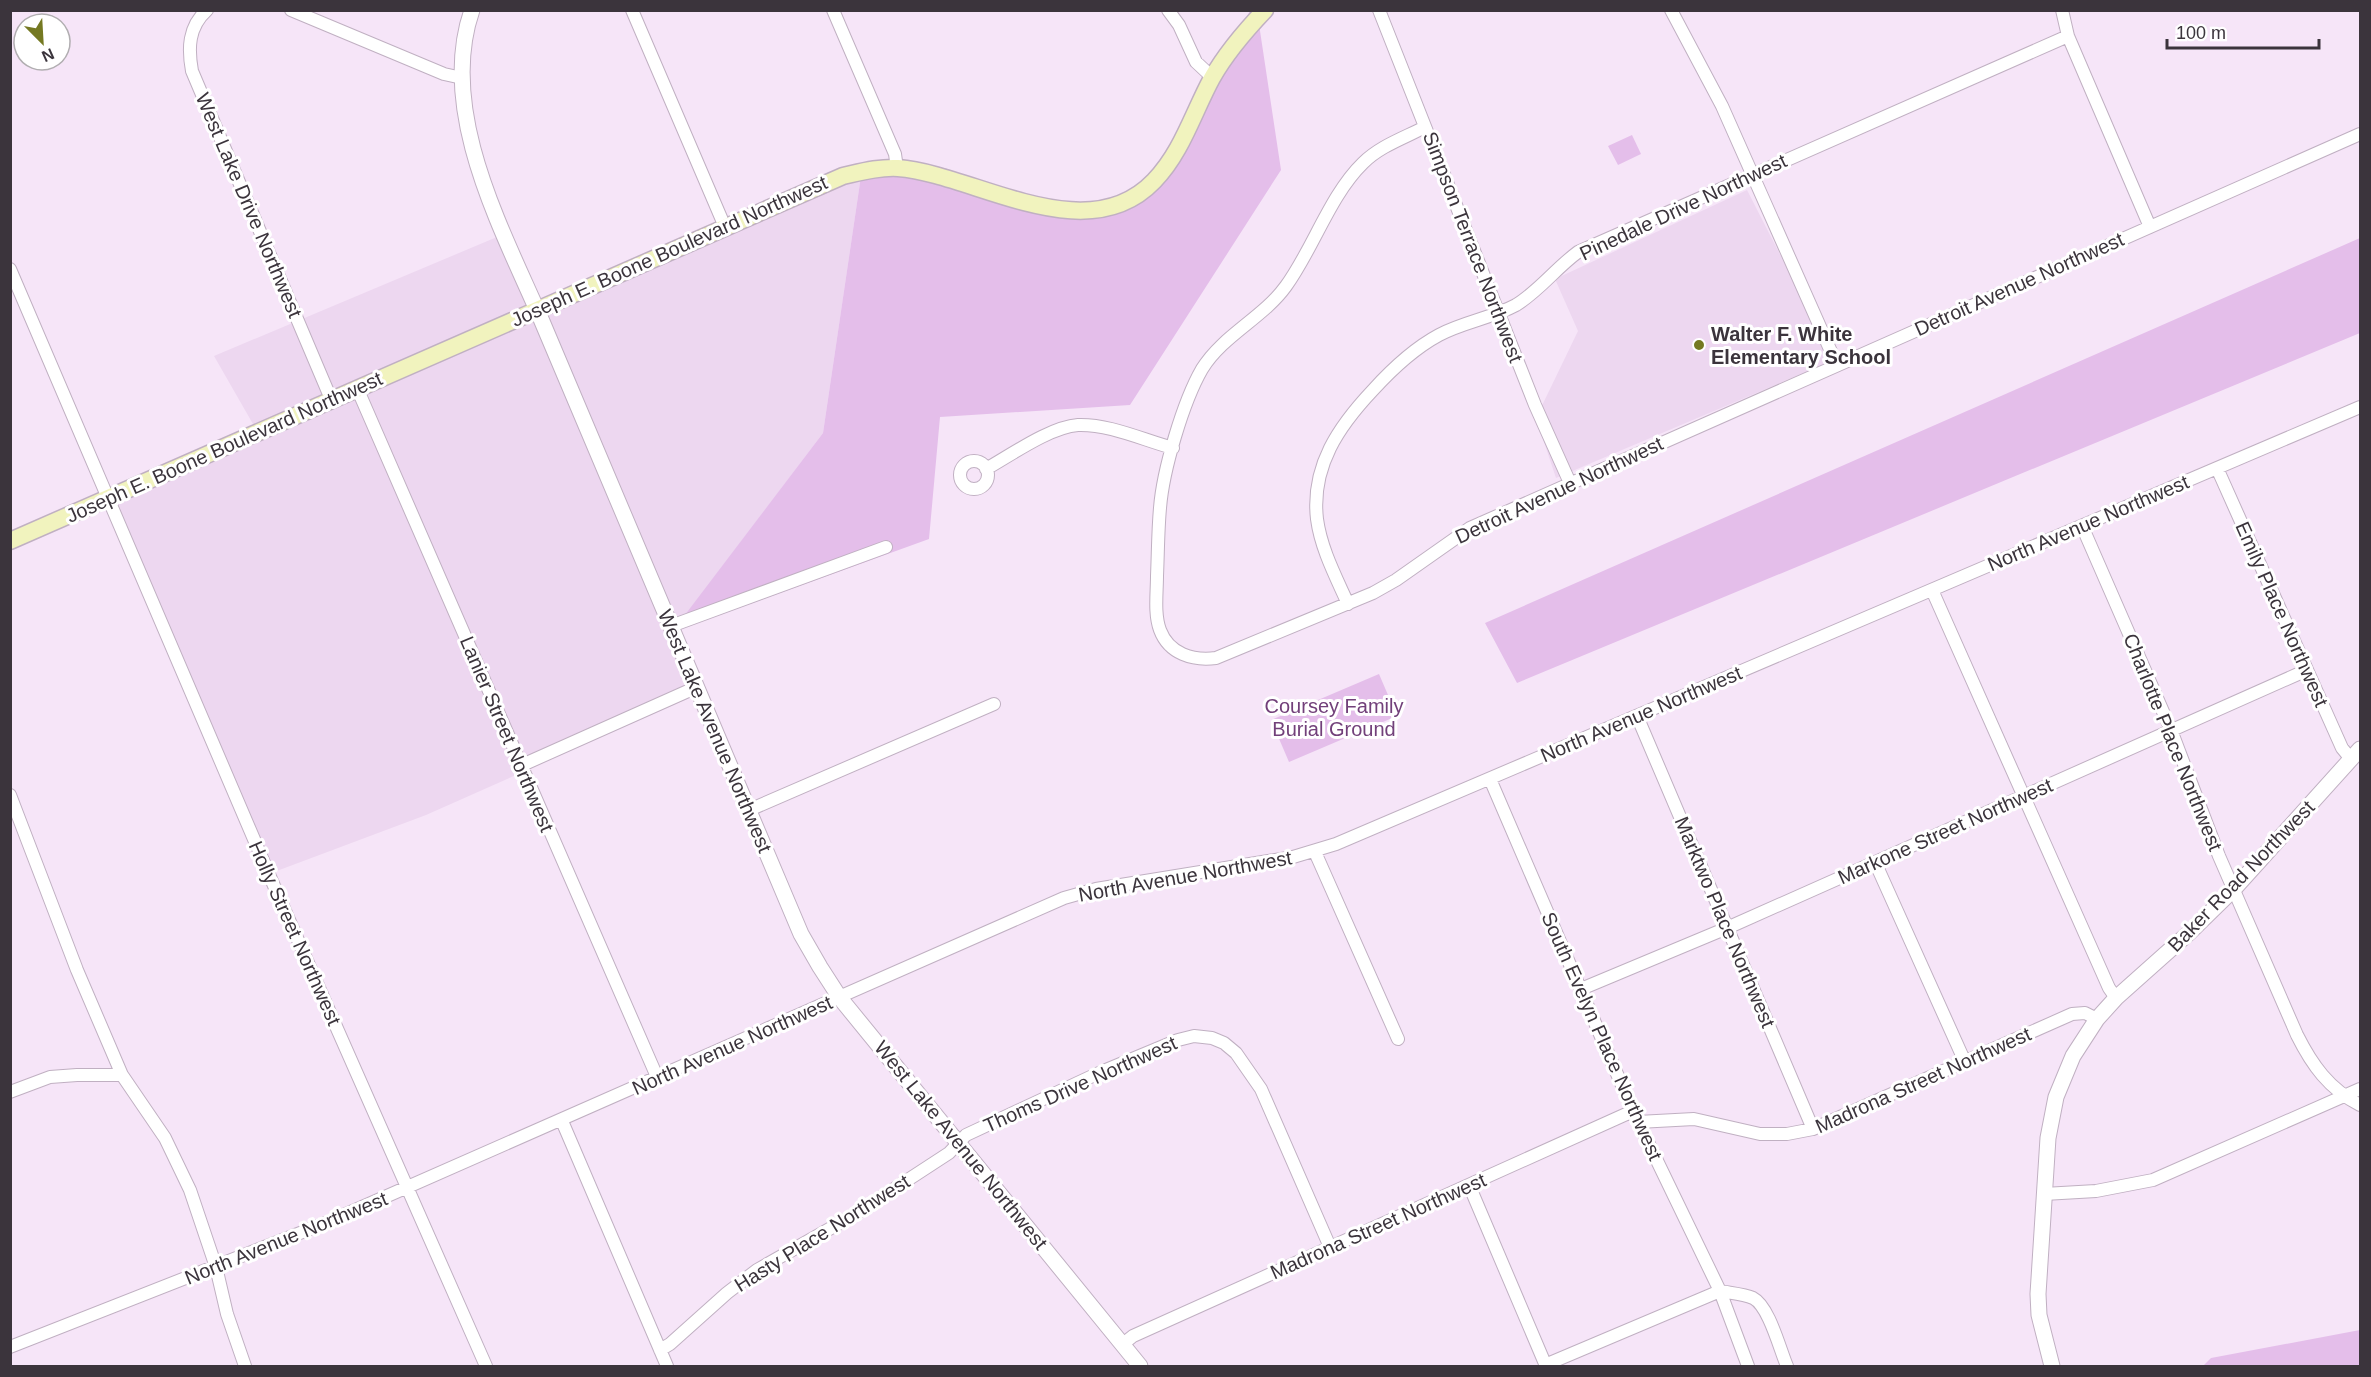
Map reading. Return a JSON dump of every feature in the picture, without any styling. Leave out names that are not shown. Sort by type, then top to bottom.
[{"type":"main road","name":"Joseph E. Boone Boulevard Northwest","points":[[10,541],[843,176],[870,170],[897,168],[927,173],[1040,207],[1088,210],[1113,206],[1142,192],[1166,168],[1182,143],[1212,77],[1239,38],[1265,10]]},
{"type":"street","name":"West Lake Drive Northwest","points":[[207,10],[193,29],[189,51],[192,71],[331,399]]},
{"type":"street","points":[[291,10],[444,74],[462,78]]},
{"type":"street","name":"West Lake Avenue Northwest","points":[[472,10],[462,53],[462,78],[469,130],[484,185],[500,229],[801,934],[840,998],[1140,1366]]},
{"type":"street","points":[[632,10],[725,226]]},
{"type":"street","points":[[833,10],[895,154],[897,168]]},
{"type":"street","points":[[1168,10],[1179,25],[1196,62],[1212,77]]},
{"type":"street","name":"Simpson Terrace Northwest","points":[[1379,10],[1535,405],[1570,483]]},
{"type":"street","points":[[1671,10],[1722,106],[1837,365]]},
{"type":"street","points":[[2062,10],[2068,36],[2150,227]]},
{"type":"street","name":"Pinedale Drive Northwest","points":[[1348,604],[1325,552],[1317,519],[1319,479],[1331,442],[1350,415],[1408,354],[1441,334],[1498,312],[1530,295],[1578,252],[2068,36]]},
{"type":"street","name":"Detroit Avenue Northwest","points":[[1425,127],[1381,148],[1349,178],[1286,287],[1222,345],[1203,368],[1188,397],[1173,448],[1160,507],[1156,611],[1160,631],[1172,648],[1193,658],[1216,658],[1348,604],[1396,580],[1470,528],[2361,134]]},
{"type":"street","name":"Holly Street Northwest","points":[[10,269],[107,498],[486,1366]]},
{"type":"street","name":"Lanier Street Northwest","points":[[357,388],[658,1078]]},
{"type":"street","name":"North Avenue Northwest","points":[[10,1347],[216,1267],[408,1188],[1064,898],[1096,889],[1315,852],[2361,407]]},
{"type":"street","points":[[986,469],[1044,437],[1078,425],[1101,427],[1173,448]]},
{"type":"street","name":"Emily Place Northwest","points":[[2217,468],[2342,748],[2356,754]]},
{"type":"street","name":"Charlotte Place Northwest","points":[[2082,526],[2171,730],[2233,890],[2309,1059],[2322,1077],[2344,1096],[2361,1105]]},
{"type":"street","points":[[671,626],[886,547]]},
{"type":"street","points":[[1932,590],[2109,988],[2116,998]]},
{"type":"street","name":"Markone Street Northwest","points":[[1581,989],[1727,928],[2307,670]]},
{"type":"street","points":[[520,766],[697,687]]},
{"type":"street","points":[[749,810],[994,704]]},
{"type":"street","name":"Marktwo Place Northwest","points":[[1636,716],[1813,1129]]},
{"type":"street","name":"Baker Road Northwest","points":[[2052,1366],[2039,1315],[2038,1294],[2044,1194],[2048,1137],[2056,1097],[2073,1056],[2097,1019],[2116,998],[2233,890],[2356,754]]},
{"type":"street","name":"South Evelyn Place Northwest","points":[[1490,779],[1636,1116],[1720,1292],[1748,1366]]},
{"type":"street","points":[[10,795],[77,970],[122,1075],[165,1138],[185,1179],[216,1267],[227,1314],[245,1366]]},
{"type":"street","points":[[1315,852],[1398,1039]]},
{"type":"street","points":[[1875,862],[1965,1062]]},
{"type":"street","name":"Madrona Street Northwest","points":[[1123,1344],[1133,1336],[1468,1185],[1636,1116],[1694,1119],[1760,1134],[1787,1134],[1813,1129],[2072,1014],[2085,1013],[2097,1019]]},
{"type":"street","name":"Thoms Drive Northwest","points":[[958,1142],[966,1135],[1101,1072],[1178,1040],[1194,1036],[1212,1038],[1236,1053],[1261,1089],[1330,1247]]},
{"type":"street","points":[[10,1092],[51,1077],[122,1075]]},
{"type":"street","points":[[2044,1194],[2096,1191],[2153,1180],[2361,1089]]},
{"type":"street","points":[[562,1121],[667,1366]]},
{"type":"street","name":"Hasty Place Northwest","points":[[660,1350],[758,1270],[854,1215],[949,1153],[958,1142]]},
{"type":"street","points":[[1468,1185],[1545,1366],[1720,1292],[1752,1298],[1760,1304],[1787,1366]]},
{"type":"shaded area","points":[[861,176],[823,433],[673,632],[687,699],[426,815],[274,872],[107,507],[261,438],[214,356],[497,237],[541,312]]},
{"type":"shaded area","name":"Walter F. White Elementary School","points":[[1747,190],[1834,360],[1556,478],[1536,418],[1578,331],[1555,279]]},
{"type":"green space","points":[[1250,11],[1257,11],[1281,170],[1130,405],[940,417],[929,539],[672,632],[823,433],[861,176],[945,168],[1067,215],[1133,200],[1171,154]]},
{"type":"green space","points":[[1632,135],[1641,154],[1618,165],[1608,146]]},
{"type":"green space","points":[[2360,238],[2360,333],[1517,683],[1485,623]]},
{"type":"green space","name":"Coursey Family Burial Ground","points":[[1379,674],[1397,716],[1289,762],[1271,720]]},
{"type":"green space","points":[[2360,1330],[2360,1366],[2203,1366],[2211,1358]]},
{"type":"place","name":"Walter F. White Elementary School","points":[[1699,345]]}]
